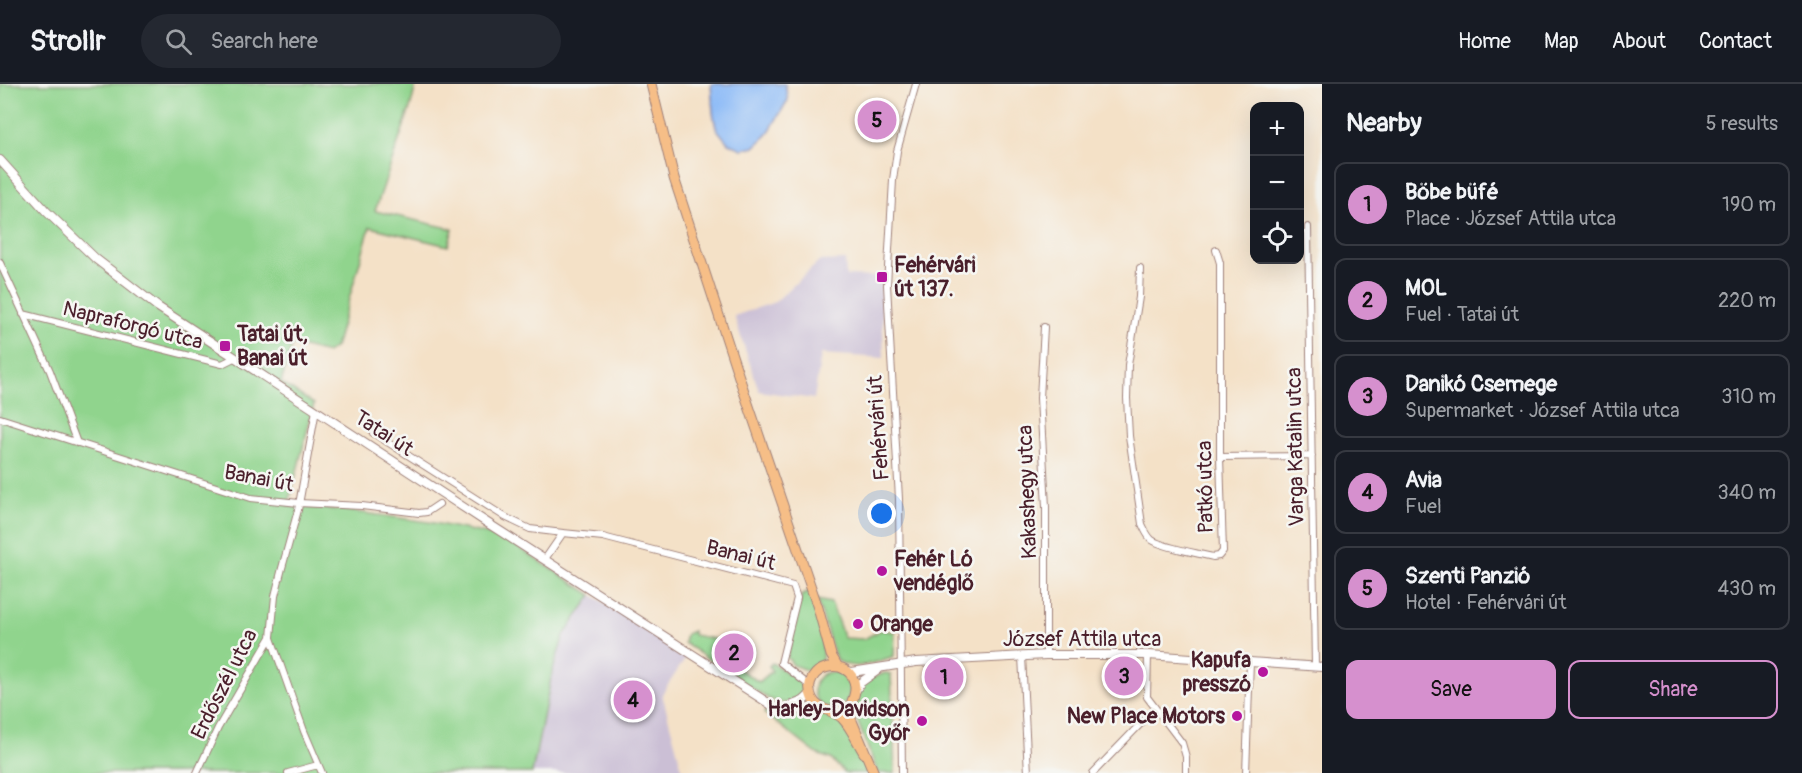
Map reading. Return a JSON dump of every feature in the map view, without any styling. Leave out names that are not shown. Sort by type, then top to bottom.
[{"type":"main road","points":[[651,84],[674,178],[740,380],[808,576],[825,638],[831,655],[854,680],[854,697],[849,714],[864,753]]},
{"type":"main road","points":[[825,638],[825,656],[810,690],[813,701],[827,711],[837,714],[845,722],[874,773]]},
{"type":"main road","points":[[817,672],[825,667],[842,668]]},
{"type":"main road","points":[[827,711],[843,709],[854,697]]},
{"type":"street","name":"Fehérvári út","points":[[902,773],[899,500],[887,285],[893,180],[916,84]]},
{"type":"street","name":"Tatai út","points":[[0,160],[46,211],[96,259],[158,307],[234,358],[772,706],[783,711],[809,707],[827,711]]},
{"type":"street","name":"Varga Katalin utca","points":[[1308,226],[1318,666]]},
{"type":"street","name":"Patkó utca","points":[[1140,268],[1139,297],[1128,365],[1127,398],[1129,435],[1142,524],[1151,539],[1160,543],[1213,557],[1219,556],[1223,551],[1220,457],[1220,263],[1216,250]]},
{"type":"street","points":[[0,263],[50,371],[77,443]]},
{"type":"street","name":"Napraforgó utca","points":[[23,314],[222,364],[234,358]]},
{"type":"street","name":"Kakashegy utca","points":[[1044,327],[1040,398],[1046,507],[1046,655]]},
{"type":"street","name":"Erdőszél utca","points":[[197,773],[218,728],[271,637],[275,596],[299,503],[316,410]]},
{"type":"street","name":"Banai út","points":[[0,418],[250,498],[362,506],[419,513],[427,512],[439,504]]},
{"type":"street","name":"Tatai út","points":[[373,433],[505,518],[531,529],[563,534]]},
{"type":"street","points":[[1220,457],[1312,456]]},
{"type":"street","points":[[500,530],[505,518]]},
{"type":"street","points":[[545,559],[563,534]]},
{"type":"street","name":"Banai út","points":[[563,534],[603,537],[793,586],[797,598],[781,663]]},
{"type":"street","points":[[271,637],[322,773]]},
{"type":"street","name":"József Attila utca","points":[[842,668],[852,672],[901,664],[1046,655],[1148,655],[1318,666]]},
{"type":"street","points":[[1148,655],[1147,698],[1182,743],[1186,757],[1186,773]]},
{"type":"street","points":[[1022,656],[1028,773]]},
{"type":"street","points":[[1246,773],[1250,661]]},
{"type":"street","points":[[781,663],[805,674],[817,672]]},
{"type":"street","points":[[772,706],[783,708],[803,702],[810,690],[781,663]]},
{"type":"street","name":"József Attila utca","points":[[854,697],[856,687],[860,682],[880,669]]},
{"type":"street","points":[[1093,773],[1155,709]]},
{"type":"street","points":[[288,773],[318,765]]},
{"type":"shaded area","points":[[845,260],[846,276],[881,277],[884,358],[821,354],[814,399],[759,391],[734,316],[775,302],[820,261]]},
{"type":"shaded area","points":[[592,595],[687,656],[662,694],[683,773],[532,773],[552,673],[564,635]]},
{"type":"green space","points":[[0,84],[416,84],[375,211],[453,229],[448,246],[370,227],[335,347],[327,353],[292,344],[281,383],[314,404],[288,506],[342,510],[429,522],[502,537],[592,595],[564,635],[552,673],[532,773],[0,773]]},
{"type":"green space","points":[[809,591],[822,647],[820,665],[811,672],[793,665],[787,657],[801,596]]},
{"type":"green space","points":[[817,600],[831,603],[844,638],[864,639],[881,630],[895,632],[894,656],[857,666],[842,663],[836,659]]},
{"type":"green space","points":[[693,631],[693,635],[719,640],[712,652],[759,682],[772,671],[769,666],[772,663],[807,687],[799,698],[790,703],[767,698],[684,643],[686,634]]},
{"type":"green space","points":[[832,672],[845,677],[850,690],[845,703],[832,708],[819,703],[814,690],[819,677]]},
{"type":"green space","points":[[885,673],[891,674],[895,773],[878,773],[853,710],[863,684]]},
{"type":"green space","points":[[767,710],[778,714],[792,714],[807,710],[837,719],[844,726],[869,773],[845,773],[831,759],[817,754],[764,713]]},
{"type":"water","points":[[711,84],[785,84],[788,100],[767,135],[754,147],[742,149],[728,143],[716,128]]},
{"type":"place","name":"Szenti Panzió","points":[[877,120]]},
{"type":"place","name":"Fehérvári út 137.","points":[[882,277]]},
{"type":"place","name":"Tatai út, Banai út","points":[[225,346]]},
{"type":"place","name":"Fehér Ló vendéglő","points":[[882,571]]},
{"type":"place","name":"Orange","points":[[858,624]]},
{"type":"place","name":"MOL","points":[[734,653]]},
{"type":"place","name":"Kapufa presszó","points":[[1263,672]]},
{"type":"place","name":"Danikó Csemege","points":[[1124,676]]},
{"type":"place","name":"Böbe büfé","points":[[944,677]]},
{"type":"place","name":"Avia","points":[[633,700]]},
{"type":"place","name":"New Place Motors","points":[[1237,716]]},
{"type":"place","name":"Harley-Davidson Győr","points":[[922,721]]}]
